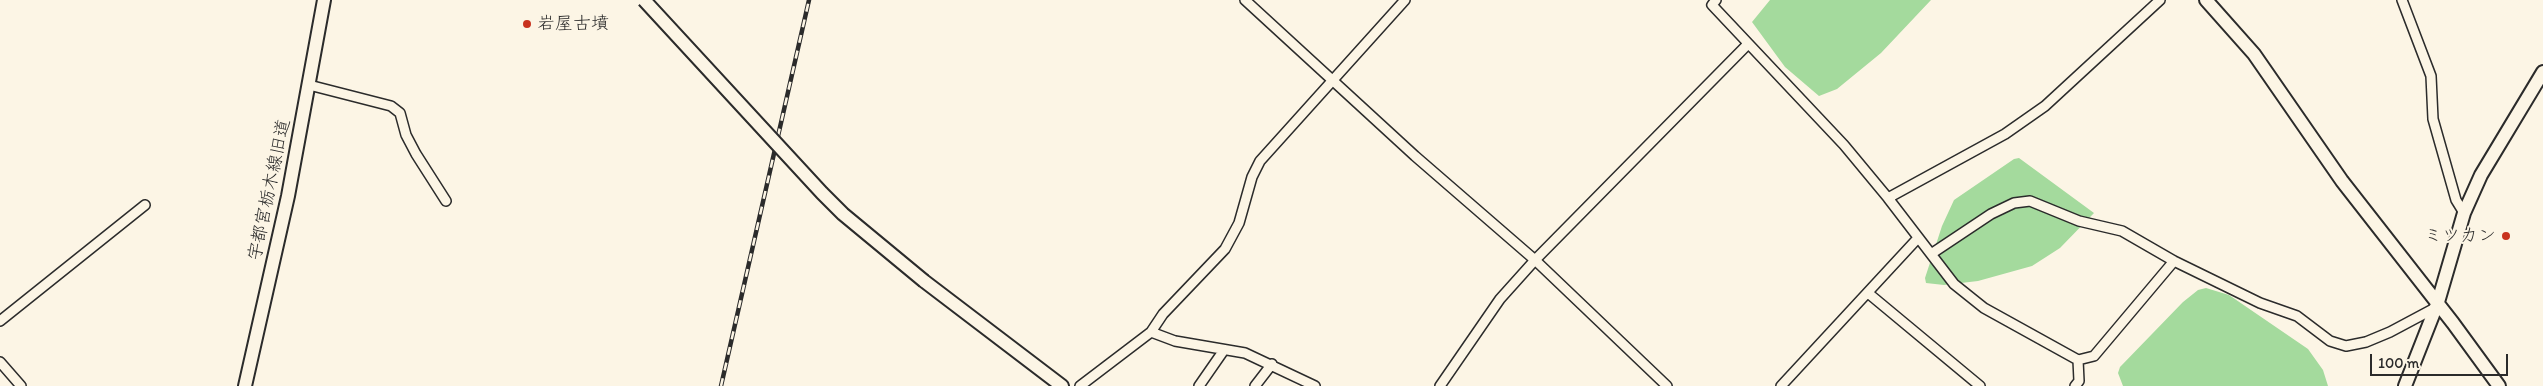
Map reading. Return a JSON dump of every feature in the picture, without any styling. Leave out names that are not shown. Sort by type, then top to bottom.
[{"type":"street","name":"宇都宮栃木線旧道","points":[[245,386],[288,196],[324,0]]},
{"type":"street","points":[[644,0],[843,214],[924,280],[1062,386]]},
{"type":"street","points":[[1245,0],[1415,156],[1535,260],[1667,386]]},
{"type":"street","points":[[1080,386],[1151,332],[1163,314],[1225,249],[1239,223],[1250,185],[1260,161],[1405,0]]},
{"type":"street","points":[[1716,0],[1712,5],[1844,145],[1888,198],[1954,284],[1984,308],[2078,360],[2094,356],[2174,261]]},
{"type":"street","points":[[1888,198],[2005,134],[2045,106],[2160,0]]},
{"type":"street","points":[[2206,0],[2254,54],[2342,181],[2499,386]]},
{"type":"street","points":[[2402,0],[2431,76],[2433,120],[2456,200],[2464,213]]},
{"type":"street","points":[[1440,386],[1500,299],[1535,260],[1748,44]]},
{"type":"street","points":[[2405,386],[2436,305],[2464,213],[2481,175],[2543,72]]},
{"type":"street","points":[[309,85],[390,106],[400,114],[406,135],[416,154],[446,201]]},
{"type":"street","points":[[1931,254],[1991,214],[2014,203],[2030,201],[2079,221],[2122,231],[2174,261],[2260,303],[2297,316],[2330,341],[2346,346],[2366,342],[2390,332],[2436,305]]},
{"type":"street","points":[[0,321],[146,205]]},
{"type":"street","points":[[1781,386],[1918,238]]},
{"type":"street","points":[[1868,294],[1980,386]]},
{"type":"street","points":[[1151,332],[1175,341],[1245,353],[1272,364],[1315,386]]},
{"type":"street","points":[[1199,386],[1224,350]]},
{"type":"street","points":[[2075,386],[2079,380],[2078,360]]},
{"type":"street","points":[[0,362],[21,386]]},
{"type":"street","points":[[1255,386],[1272,364]]},
{"type":"green space","points":[[1770,0],[1931,0],[1881,53],[1837,89],[1819,96],[1785,67],[1752,22]]},
{"type":"green space","points":[[2019,158],[2094,213],[2060,248],[2032,266],[1978,281],[1944,285],[1926,283],[1925,278],[1942,226],[1954,200],[2014,159]]},
{"type":"green space","points":[[2206,288],[2229,295],[2308,349],[2323,370],[2328,386],[2123,386],[2118,373],[2120,367],[2183,302],[2198,290]]},
{"type":"railway","points":[[721,386],[809,0]]},
{"type":"place","name":"岩屋古墳","points":[[527,24]]},
{"type":"place","name":"ミツカン","points":[[2506,236]]}]
